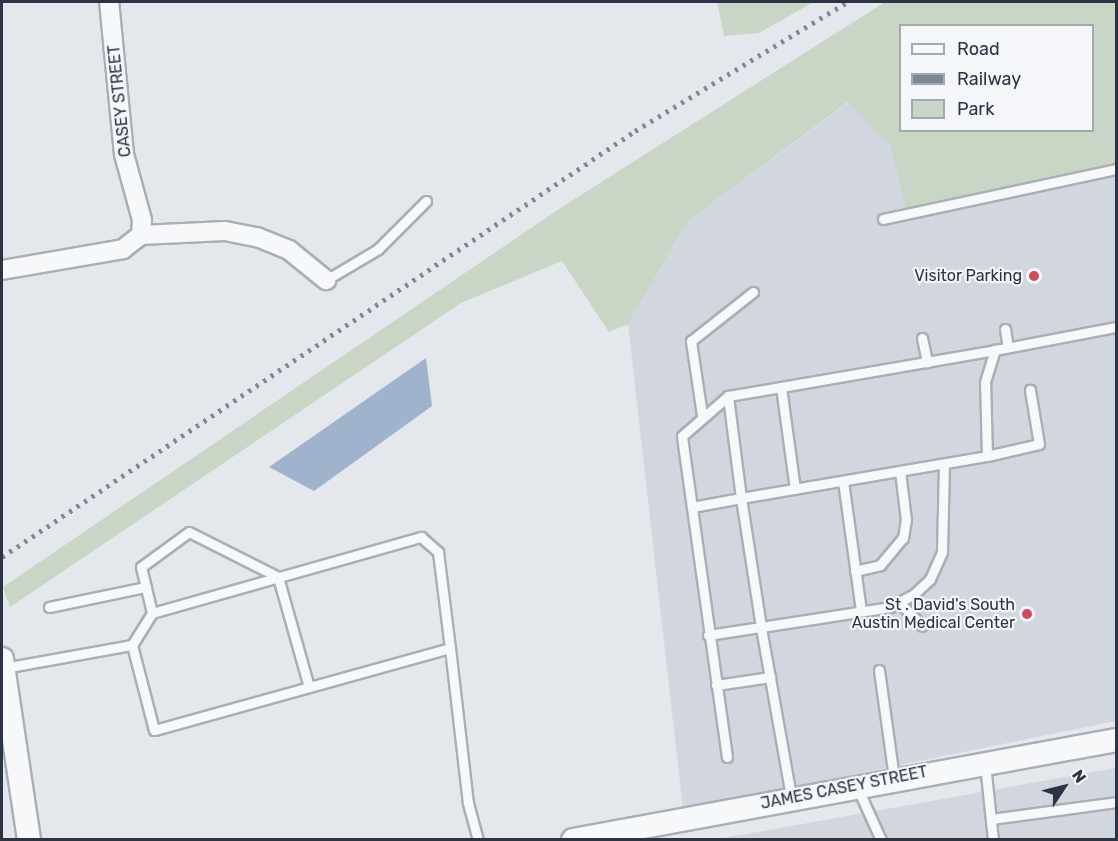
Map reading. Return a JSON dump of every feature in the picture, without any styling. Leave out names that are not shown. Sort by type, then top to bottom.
[{"type":"street","name":"CASEY STREET","points":[[109,2],[124,154],[142,220],[141,235]]},
{"type":"street","points":[[2,270],[123,249],[141,235],[225,231],[257,237],[289,250],[326,280]]},
{"type":"street","points":[[2,665],[29,840]]},
{"type":"street","name":"JAMES CASEY STREET","points":[[573,840],[597,838],[791,796],[1116,740]]},
{"type":"lane","points":[[883,219],[1116,168]]},
{"type":"lane","points":[[326,280],[378,249],[426,201]]},
{"type":"lane","points":[[702,415],[691,341],[753,292]]},
{"type":"lane","points":[[727,757],[708,635],[682,436],[702,415],[728,396],[1116,327]]},
{"type":"lane","points":[[1005,328],[1008,347]]},
{"type":"lane","points":[[922,338],[927,362]]},
{"type":"lane","points":[[987,456],[985,382],[995,350]]},
{"type":"lane","points":[[781,387],[795,489]]},
{"type":"lane","points":[[692,507],[944,464],[1039,444],[1030,390]]},
{"type":"lane","points":[[728,396],[761,627],[791,796]]},
{"type":"lane","points":[[708,635],[861,611],[899,602],[930,579],[945,530],[944,464]]},
{"type":"lane","points":[[855,571],[880,565],[903,538],[906,520],[900,471]]},
{"type":"lane","points":[[843,481],[861,611]]},
{"type":"lane","points":[[945,530],[950,541]]},
{"type":"lane","points":[[152,613],[141,567],[189,532],[278,577],[309,687]]},
{"type":"lane","points":[[450,648],[154,730],[132,645],[152,613],[422,537],[438,552],[450,648],[468,803],[478,840]]},
{"type":"lane","points":[[50,607],[146,587]]},
{"type":"lane","points":[[899,602],[922,626]]},
{"type":"lane","points":[[2,665],[132,645]]},
{"type":"lane","points":[[879,670],[894,778]]},
{"type":"lane","points":[[716,685],[770,677]]},
{"type":"lane","points":[[984,763],[993,840]]},
{"type":"lane","points":[[856,785],[881,840]]},
{"type":"lane","points":[[991,819],[1116,802]]},
{"type":"shaded area","points":[[849,102],[890,146],[906,209],[1116,171],[1116,721],[683,809],[628,324],[687,222]]},
{"type":"shaded area","points":[[1116,768],[1116,839],[718,839]]},
{"type":"green space","points":[[717,2],[814,2],[759,33],[724,36]]},
{"type":"green space","points":[[885,2],[1116,2],[1116,171],[906,209],[890,146],[848,102],[687,222],[628,324],[609,332],[562,261],[461,303],[10,607],[3,587],[559,209]]},
{"type":"water","points":[[426,358],[432,406],[314,491],[269,467]]},
{"type":"railway","points":[[2,557],[635,131],[847,2]]},
{"type":"place","name":"Visitor Parking","points":[[1034,276]]},
{"type":"place","name":"St . David's South Austin Medical Center","points":[[1027,614]]}]
